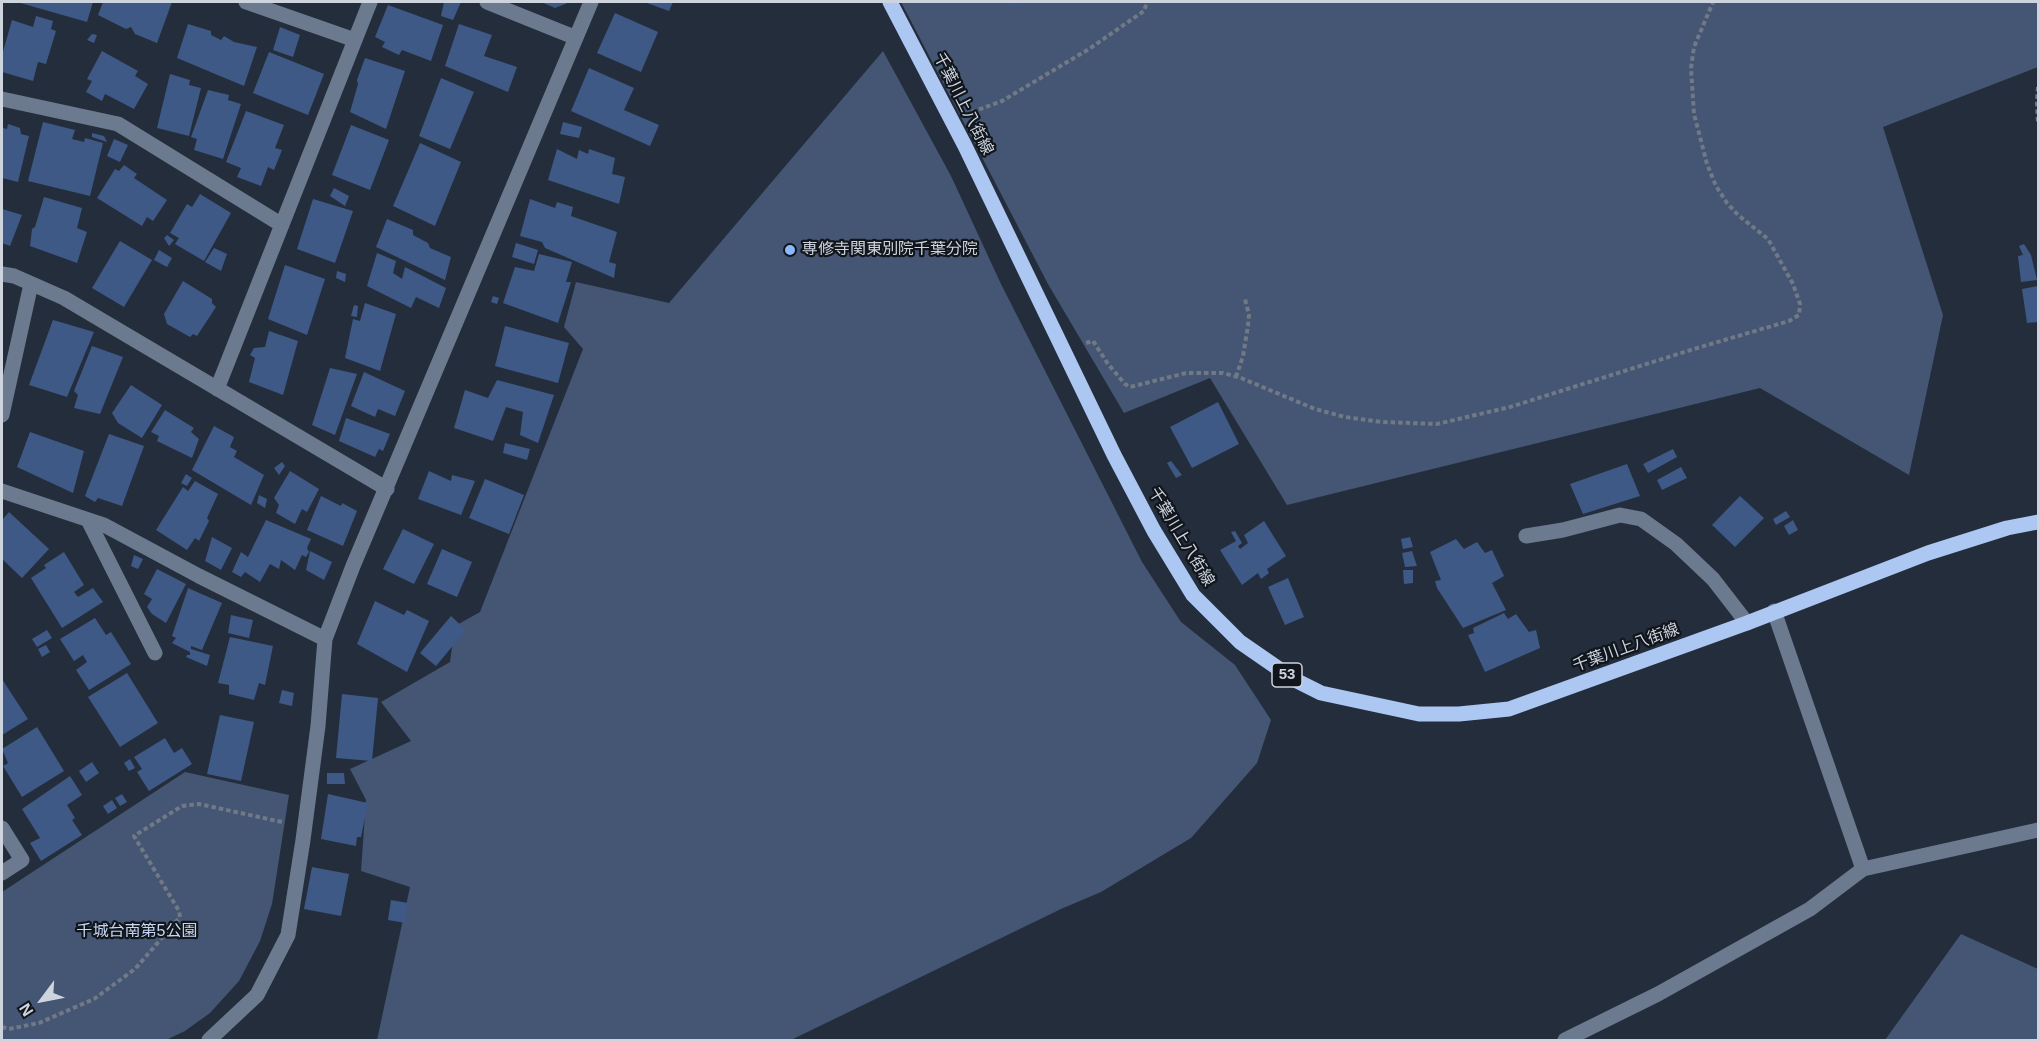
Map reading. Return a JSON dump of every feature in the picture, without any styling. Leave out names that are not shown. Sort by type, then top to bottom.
[{"type":"main road","name":"千葉川上八街線","points":[[890,2],[952,120],[1063,352],[1154,531],[1193,595],[1240,642],[1295,680],[1322,693],[1419,714],[1460,714],[1509,709],[1747,623],[1928,554],[2007,528],[2038,522]]},
{"type":"street","points":[[246,2],[355,40]]},
{"type":"street","points":[[217,389],[370,2]]},
{"type":"street","points":[[487,2],[574,37]]},
{"type":"street","points":[[209,1041],[256,995],[288,934],[318,726],[325,639],[353,566],[574,37],[591,2]]},
{"type":"street","points":[[2,99],[118,123],[282,225]]},
{"type":"street","points":[[2,274],[14,276],[64,298],[387,489]]},
{"type":"street","points":[[2,416],[31,284]]},
{"type":"street","points":[[2,491],[105,525],[199,576],[325,639]]},
{"type":"street","points":[[1526,537],[1620,515],[1641,519],[1676,544],[1713,579],[1747,623]]},
{"type":"street","points":[[88,520],[155,653]]},
{"type":"street","points":[[1774,611],[1863,869]]},
{"type":"street","points":[[2,828],[22,860],[2,873]]},
{"type":"street","points":[[1564,1041],[1658,994],[1810,909],[1863,869],[2038,830]]},
{"type":"path","points":[[952,120],[1002,101],[1089,49],[1144,11],[1147,2]]},
{"type":"path","points":[[1093,341],[1108,364],[1130,387],[1186,373],[1223,373],[1345,417],[1382,422],[1437,424],[1510,408],[1694,349],[1778,325],[1799,315],[1800,304],[1783,264],[1768,239],[1727,203],[1716,186],[1700,137],[1692,98],[1691,68],[1694,46],[1713,2]]},
{"type":"path","points":[[2038,87],[2038,123]]},
{"type":"path","points":[[1236,377],[1243,356],[1250,315],[1245,299]]},
{"type":"path","points":[[2,1027],[9,1029],[39,1023],[94,999],[135,969],[180,917],[179,911],[134,836],[182,806],[199,804],[305,827]]},
{"type":"green space","points":[[901,2],[2038,2],[2038,67],[1883,127],[1943,315],[1909,475],[1760,388],[1287,505],[1210,378],[1124,413],[1048,284]]},
{"type":"green space","points":[[883,51],[951,176],[1001,284],[1142,562],[1181,622],[1235,665],[1271,720],[1257,763],[1191,838],[1101,892],[1061,909],[791,1040],[377,1040],[410,887],[361,871],[366,800],[350,769],[411,741],[381,702],[450,662],[455,626],[480,612],[583,349],[564,327],[576,282],[669,303]]},
{"type":"green space","name":"千城台南第5公園","points":[[185,772],[289,795],[272,904],[260,941],[239,981],[210,1013],[185,1031],[166,1040],[2,1040],[2,892]]},
{"type":"green space","points":[[1961,934],[2038,969],[2038,1040],[1885,1040]]},
{"type":"building","points":[[17,2],[93,2],[87,22]]},
{"type":"building","points":[[103,2],[172,2],[157,43],[135,34],[131,27],[126,29],[98,15]]},
{"type":"building","points":[[444,2],[461,2],[453,20],[441,16]]},
{"type":"building","points":[[541,2],[570,2],[555,8]]},
{"type":"building","points":[[644,2],[673,2],[669,11]]},
{"type":"building","points":[[1009,2],[1025,2],[1011,7]]},
{"type":"building","points":[[388,5],[443,25],[431,61],[402,50],[399,55],[382,47],[385,42],[375,37]]},
{"type":"building","points":[[615,13],[658,32],[641,72],[597,53]]},
{"type":"building","points":[[36,16],[53,21],[51,29],[56,31],[46,64],[38,62],[33,81],[2,72],[2,55],[12,20],[33,27]]},
{"type":"building","points":[[188,24],[211,31],[211,35],[221,40],[224,36],[234,42],[257,47],[244,86],[177,58]]},
{"type":"building","points":[[459,24],[492,35],[484,56],[517,67],[508,92],[445,66]]},
{"type":"building","points":[[280,27],[300,35],[293,57],[273,50]]},
{"type":"building","points":[[92,34],[97,35],[94,43],[87,40]]},
{"type":"building","points":[[102,51],[138,71],[135,76],[148,84],[134,109],[105,94],[102,101],[86,92],[92,81],[87,79]]},
{"type":"building","points":[[269,52],[324,74],[308,115],[253,93]]},
{"type":"building","points":[[365,58],[405,71],[386,129],[350,112],[358,84],[357,80]]},
{"type":"building","points":[[589,68],[634,88],[624,110],[659,125],[650,146],[571,111]]},
{"type":"building","points":[[170,74],[190,80],[189,85],[201,88],[189,136],[157,128]]},
{"type":"building","points":[[441,78],[474,92],[450,149],[419,136]]},
{"type":"building","points":[[208,90],[229,95],[228,100],[241,104],[223,159],[194,150],[197,139],[191,137]]},
{"type":"building","points":[[246,111],[284,125],[275,148],[282,150],[274,170],[268,167],[261,186],[237,177],[241,168],[226,162]]},
{"type":"building","points":[[43,122],[75,130],[72,139],[84,142],[85,138],[103,143],[90,196],[28,181]]},
{"type":"building","points":[[563,122],[582,127],[579,138],[560,134]]},
{"type":"building","points":[[8,124],[20,128],[21,134],[29,136],[18,182],[2,178],[2,135],[3,128],[7,129]]},
{"type":"building","points":[[351,125],[389,140],[370,190],[332,175]]},
{"type":"building","points":[[92,133],[104,136],[107,142],[92,137]]},
{"type":"building","points":[[114,139],[128,145],[120,162],[107,156]]},
{"type":"building","points":[[420,143],[461,162],[435,226],[393,206]]},
{"type":"building","points":[[557,149],[577,159],[579,150],[588,154],[589,149],[615,158],[612,174],[625,177],[619,204],[548,180]]},
{"type":"building","points":[[124,165],[137,174],[134,178],[167,200],[153,221],[147,217],[142,226],[97,198],[115,169],[119,171]]},
{"type":"building","points":[[334,188],[349,196],[345,206],[330,196]]},
{"type":"building","points":[[200,194],[231,213],[204,261],[175,244],[179,238],[170,233],[187,204],[192,207]]},
{"type":"building","points":[[44,197],[82,208],[77,228],[87,232],[77,263],[30,246],[32,229],[35,227]]},
{"type":"building","points":[[313,199],[353,211],[335,263],[297,249]]},
{"type":"building","points":[[530,199],[555,208],[557,202],[573,207],[571,216],[617,232],[609,262],[616,264],[614,278],[545,248],[542,242],[520,236]]},
{"type":"building","points":[[2,209],[22,215],[10,246],[2,243]]},
{"type":"building","points":[[387,219],[413,230],[413,235],[428,243],[430,248],[451,257],[445,280],[376,247]]},
{"type":"building","points":[[167,235],[174,240],[169,246],[164,238]]},
{"type":"building","points":[[120,241],[152,260],[124,307],[92,288]]},
{"type":"building","points":[[516,243],[538,250],[534,264],[512,257]]},
{"type":"building","points":[[2024,244],[2031,255],[2037,280],[2021,282],[2018,256],[2023,255],[2019,246]]},
{"type":"building","points":[[214,248],[227,254],[221,271],[205,262]]},
{"type":"building","points":[[159,250],[172,258],[167,267],[154,260]]},
{"type":"building","points":[[377,253],[396,261],[393,273],[402,279],[405,267],[446,288],[439,308],[416,297],[411,308],[367,286]]},
{"type":"building","points":[[539,254],[572,262],[566,282],[571,282],[558,323],[503,303],[515,267],[534,271]]},
{"type":"building","points":[[285,265],[325,279],[307,335],[268,319]]},
{"type":"building","points":[[337,271],[346,274],[345,282],[336,278]]},
{"type":"building","points":[[183,281],[212,299],[216,307],[197,336],[193,334],[190,337],[167,324],[164,314]]},
{"type":"building","points":[[2038,286],[2038,322],[2027,323],[2022,289]]},
{"type":"building","points":[[493,296],[499,298],[497,304],[491,302]]},
{"type":"building","points":[[365,303],[396,314],[380,371],[345,358],[353,319],[360,321]]},
{"type":"building","points":[[354,305],[358,306],[357,317],[351,316]]},
{"type":"building","points":[[53,320],[94,332],[67,397],[29,385]]},
{"type":"building","points":[[505,326],[569,343],[558,383],[495,366]]},
{"type":"building","points":[[269,331],[298,341],[283,395],[249,382],[255,358],[250,355],[254,348],[265,347]]},
{"type":"building","points":[[92,346],[123,357],[100,414],[74,408],[78,395],[74,391]]},
{"type":"building","points":[[330,368],[357,374],[335,435],[312,425]]},
{"type":"building","points":[[364,372],[405,391],[395,416],[378,409],[375,417],[351,406]]},
{"type":"building","points":[[497,380],[554,395],[538,443],[520,435],[523,412],[506,407],[493,441],[454,428],[465,390],[488,398]]},
{"type":"building","points":[[131,385],[162,405],[142,438],[118,423],[112,413]]},
{"type":"building","points":[[1218,402],[1239,444],[1192,468],[1170,427]]},
{"type":"building","points":[[165,410],[194,428],[191,432],[199,439],[192,458],[157,441],[159,436],[151,432]]},
{"type":"building","points":[[346,418],[390,434],[383,451],[379,449],[375,457],[339,441]]},
{"type":"building","points":[[214,426],[234,437],[230,447],[237,451],[234,457],[264,475],[251,505],[192,470]]},
{"type":"building","points":[[30,432],[84,451],[73,493],[17,467]]},
{"type":"building","points":[[109,434],[144,446],[122,506],[98,498],[95,502],[85,496]]},
{"type":"building","points":[[505,443],[530,449],[527,460],[503,453]]},
{"type":"building","points":[[1673,449],[1677,457],[1648,473],[1643,464]]},
{"type":"building","points":[[1171,461],[1182,475],[1176,478],[1167,463]]},
{"type":"building","points":[[282,462],[285,466],[279,475],[274,468]]},
{"type":"building","points":[[1627,464],[1640,496],[1583,514],[1570,484]]},
{"type":"building","points":[[1681,467],[1687,478],[1662,490],[1657,480]]},
{"type":"building","points":[[290,471],[319,489],[307,512],[302,509],[295,524],[276,513],[279,505],[274,498]]},
{"type":"building","points":[[429,471],[451,481],[452,475],[475,481],[461,515],[418,499]]},
{"type":"building","points":[[186,474],[192,478],[187,486],[181,483]]},
{"type":"building","points":[[485,479],[524,495],[509,534],[469,518]]},
{"type":"building","points":[[195,481],[218,494],[199,541],[195,538],[187,550],[156,530],[183,487],[188,491]]},
{"type":"building","points":[[259,495],[267,499],[265,508],[257,503]]},
{"type":"building","points":[[321,496],[357,511],[343,546],[307,530]]},
{"type":"building","points":[[1740,496],[1764,518],[1735,547],[1712,525]]},
{"type":"building","points":[[1786,511],[1790,517],[1776,525],[1773,519]]},
{"type":"building","points":[[9,512],[49,549],[22,578],[2,559],[2,520]]},
{"type":"building","points":[[266,520],[311,539],[307,548],[309,552],[306,557],[302,555],[295,570],[281,560],[279,569],[270,564],[260,582],[245,572],[241,577],[232,572],[241,552],[248,557]]},
{"type":"building","points":[[1793,520],[1798,530],[1789,535],[1784,526]]},
{"type":"building","points":[[1264,521],[1286,556],[1267,569],[1269,573],[1261,579],[1258,573],[1242,585],[1220,550],[1236,541],[1231,532],[1235,531],[1242,543],[1238,546],[1240,549],[1248,543],[1244,535]]},
{"type":"building","points":[[403,529],[434,544],[414,584],[383,569]]},
{"type":"building","points":[[212,537],[232,548],[221,570],[205,561]]},
{"type":"building","points":[[1410,537],[1413,547],[1403,549],[1401,539]]},
{"type":"building","points":[[1456,539],[1464,549],[1477,542],[1485,553],[1492,550],[1504,576],[1492,583],[1506,610],[1463,628],[1437,588],[1435,581],[1441,580],[1430,552]]},
{"type":"building","points":[[442,549],[472,562],[457,597],[427,584]]},
{"type":"building","points":[[310,551],[332,562],[324,580],[306,570]]},
{"type":"building","points":[[1412,551],[1417,566],[1405,567],[1402,553]]},
{"type":"building","points":[[64,552],[84,585],[74,592],[78,597],[93,588],[103,602],[62,628],[31,578],[46,568],[44,565]]},
{"type":"building","points":[[134,555],[143,559],[138,569],[131,566]]},
{"type":"building","points":[[157,569],[186,584],[166,623],[152,614],[147,607],[152,599],[144,594]]},
{"type":"building","points":[[1403,570],[1413,570],[1413,583],[1404,584]]},
{"type":"building","points":[[1288,578],[1304,617],[1285,625],[1268,587]]},
{"type":"building","points":[[188,588],[222,603],[202,650],[191,646],[191,649],[210,655],[207,666],[186,657],[190,655],[190,652],[172,643],[176,638],[172,636]]},
{"type":"building","points":[[375,601],[404,615],[407,610],[429,621],[407,672],[357,644]]},
{"type":"building","points":[[1504,613],[1508,619],[1516,614],[1529,632],[1536,630],[1540,648],[1485,672],[1468,635],[1474,633],[1473,628]]},
{"type":"building","points":[[231,615],[253,620],[249,638],[228,633]]},
{"type":"building","points":[[451,616],[466,630],[436,666],[420,653]]},
{"type":"building","points":[[95,618],[106,635],[111,632],[131,664],[89,690],[76,670],[87,662],[83,655],[74,661],[60,639]]},
{"type":"building","points":[[47,630],[52,638],[37,647],[32,639]]},
{"type":"building","points":[[230,637],[273,646],[265,685],[259,683],[254,700],[229,694],[229,685],[218,683]]},
{"type":"building","points":[[46,645],[50,652],[42,657],[38,649]]},
{"type":"building","points":[[127,673],[158,723],[120,747],[88,697]]},
{"type":"building","points":[[2,679],[28,719],[2,735]]},
{"type":"building","points":[[282,690],[294,693],[292,706],[279,703]]},
{"type":"building","points":[[342,694],[378,698],[372,761],[336,758]]},
{"type":"building","points":[[220,715],[254,722],[241,781],[207,774]]},
{"type":"building","points":[[37,727],[64,771],[22,797],[3,766],[8,763],[2,749]]},
{"type":"building","points":[[165,738],[174,753],[182,748],[192,764],[149,791],[137,772],[142,769],[134,757]]},
{"type":"building","points":[[130,759],[135,768],[129,771],[124,763]]},
{"type":"building","points":[[92,762],[99,773],[86,782],[79,771]]},
{"type":"building","points":[[327,773],[344,773],[345,784],[327,784]]},
{"type":"building","points":[[70,776],[82,795],[67,805],[75,818],[72,820],[82,835],[41,861],[30,843],[40,838],[22,809]]},
{"type":"building","points":[[122,794],[127,802],[120,806],[115,798]]},
{"type":"building","points":[[328,794],[368,803],[361,837],[357,837],[356,846],[321,839]]},
{"type":"building","points":[[112,800],[117,808],[108,814],[103,806]]},
{"type":"building","points":[[312,867],[349,874],[341,916],[304,909]]},
{"type":"building","points":[[391,900],[408,903],[405,923],[388,920]]},
{"type":"place","name":"専修寺関東別院千葉分院","points":[[790,250]]}]
